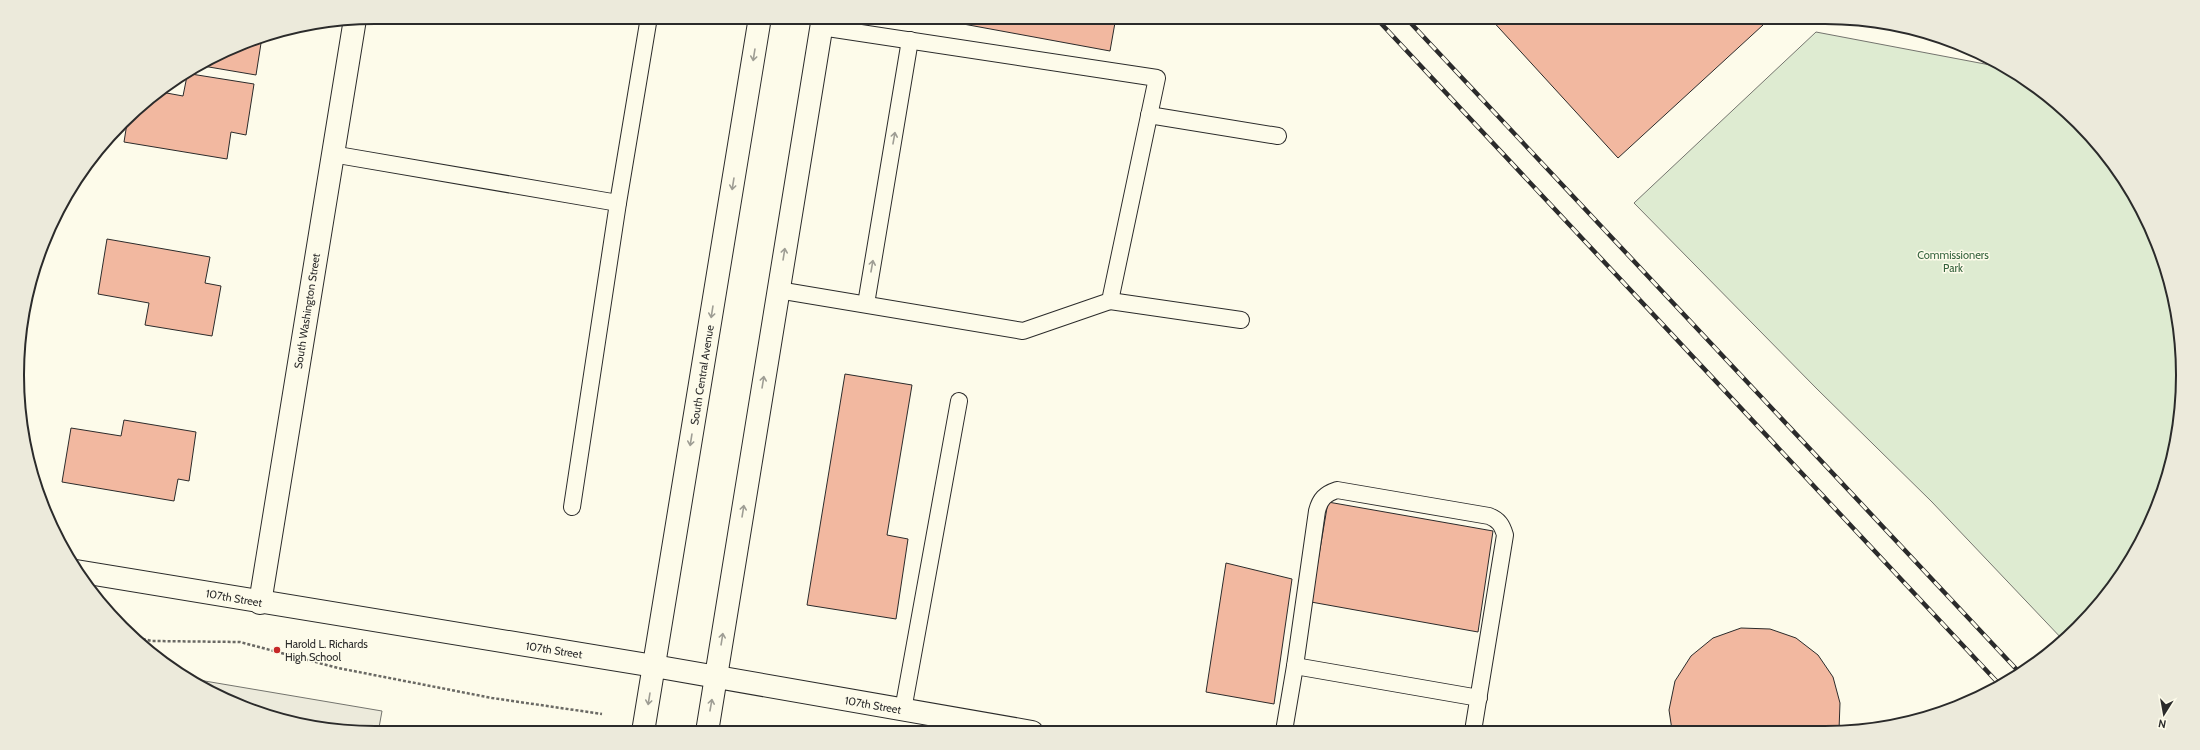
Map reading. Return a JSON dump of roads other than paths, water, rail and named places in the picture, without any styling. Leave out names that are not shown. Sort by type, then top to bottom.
[{"type":"street","name":"South Central Avenue","points":[[645,726],[759,24]]},
{"type":"street","points":[[708,726],[822,24]]},
{"type":"street","name":"South Washington Street","points":[[260,603],[354,25]]},
{"type":"street","name":"107th Street","points":[[85,573],[260,603],[654,666],[997,726]]},
{"type":"lane","points":[[572,507],[618,203],[648,24]]},
{"type":"lane","points":[[832,24],[910,40],[1157,78],[1110,301]]},
{"type":"lane","points":[[866,304],[910,40]]},
{"type":"lane","points":[[1149,115],[1278,136]]},
{"type":"lane","points":[[332,154],[618,203]]},
{"type":"lane","points":[[778,290],[1022,331],[1110,301],[1241,320]]},
{"type":"lane","points":[[903,710],[958,401]]},
{"type":"lane","points":[[1285,726],[1317,511],[1320,501],[1327,493],[1337,490],[1489,516],[1497,520],[1503,527],[1506,536],[1474,726]]},
{"type":"lane","points":[[1295,666],[1479,698]]},
{"type":"railway","points":[[1382,24],[1996,681]]},
{"type":"railway","points":[[1412,24],[2016,669]]},
{"type":"place","name":"Harold L. Richards High School","points":[[277,650]]},
{"type":"park label","name":"Commissioners Park","points":[[1953,261]]}]
